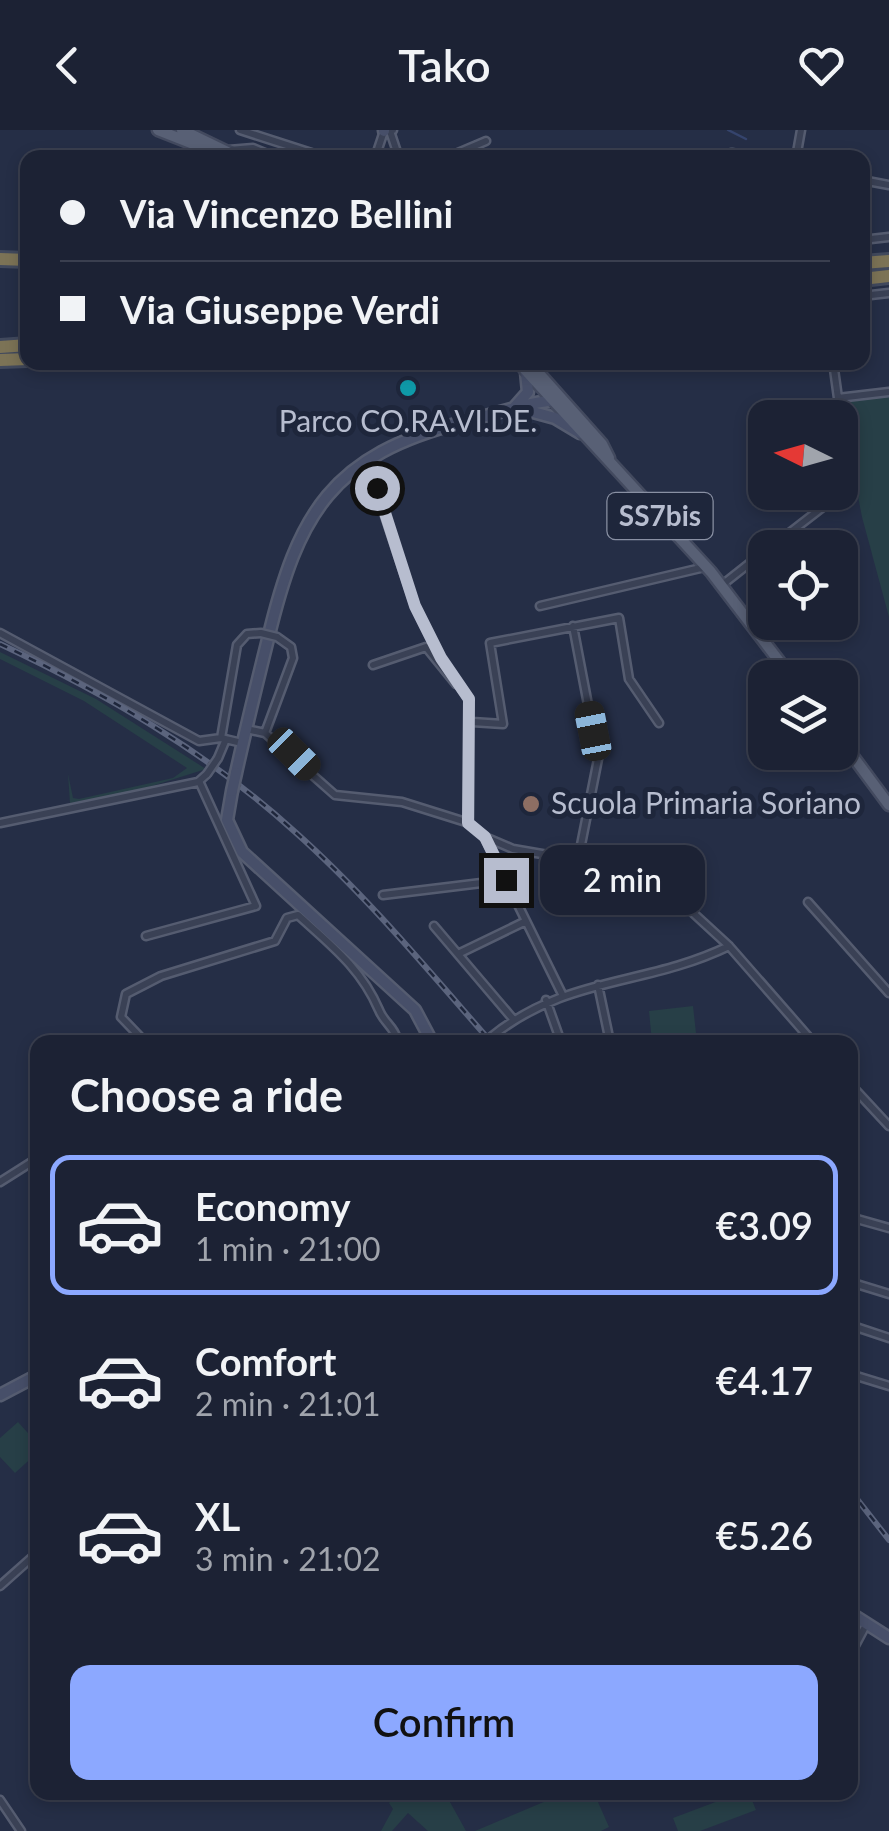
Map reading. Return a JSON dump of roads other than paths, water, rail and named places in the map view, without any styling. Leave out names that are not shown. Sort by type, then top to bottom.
[{"type":"main road","points":[[158,130],[217,150]]},
{"type":"main road","points":[[182,130],[221,150]]},
{"type":"main road","name":"SS7bis","points":[[528,370],[602,444],[610,459]]},
{"type":"main road","name":"SS7bis","points":[[559,400],[585,436],[706,566],[778,660]]},
{"type":"main road","points":[[858,764],[889,805]]},
{"type":"street","points":[[240,130],[303,150]]},
{"type":"street","points":[[465,150],[486,141]]},
{"type":"street","points":[[517,410],[528,392],[525,370]]},
{"type":"street","points":[[833,370],[838,398],[889,392]]},
{"type":"street","points":[[428,1035],[415,1010],[242,852],[227,820],[232,791],[292,551],[327,496],[366,460],[418,434],[559,400]]},
{"type":"street","points":[[536,412],[559,400]]},
{"type":"street","points":[[517,410],[536,412],[585,436]]},
{"type":"street","points":[[366,460],[415,606],[435,648],[469,699],[472,722],[468,823]]},
{"type":"street","points":[[792,530],[819,510]]},
{"type":"street","points":[[722,585],[748,564]]},
{"type":"street","points":[[540,606],[706,566]]},
{"type":"street","points":[[472,722],[503,724],[490,643],[620,618],[629,679],[659,723]]},
{"type":"street","points":[[573,626],[593,731]]},
{"type":"street","points":[[0,632],[199,741],[224,738],[242,743]]},
{"type":"street","points":[[0,823],[199,781],[218,758],[234,651],[247,634],[277,637],[291,647],[293,658],[266,733]]},
{"type":"street","points":[[373,666],[426,648],[446,676],[462,688]]},
{"type":"street","points":[[246,729],[266,733],[335,796],[402,802],[468,823],[485,837],[532,854],[578,860],[648,884],[691,910],[729,946],[807,1035]]},
{"type":"street","points":[[578,860],[600,749]]},
{"type":"street","points":[[146,936],[256,906],[199,781]]},
{"type":"street","points":[[485,837],[563,996]]},
{"type":"street","points":[[383,895],[506,880]]},
{"type":"street","points":[[808,902],[889,993]]},
{"type":"street","points":[[138,1035],[121,1017],[126,994],[162,976],[274,940],[291,916],[298,916],[360,971],[380,1013],[397,1035]]},
{"type":"street","points":[[458,954],[526,921]]},
{"type":"street","points":[[434,926],[513,1019]]},
{"type":"street","points":[[493,1035],[546,1000],[687,966],[729,946]]},
{"type":"street","points":[[598,985],[609,1035]]},
{"type":"street","points":[[546,1000],[558,1035]]},
{"type":"street","points":[[858,1093],[889,1126]]},
{"type":"street","points":[[0,1182],[30,1163]]},
{"type":"street","points":[[858,1219],[889,1228]]},
{"type":"street","points":[[858,1284],[889,1294]]},
{"type":"street","points":[[858,1328],[889,1338]]},
{"type":"street","points":[[858,1376],[889,1386]]},
{"type":"street","points":[[0,1395],[30,1379]]},
{"type":"street","points":[[0,1586],[30,1559]]},
{"type":"street","points":[[858,1618],[889,1638]]},
{"type":"street","points":[[858,1640],[867,1624]]},
{"type":"street","points":[[0,1800],[21,1831]]},
{"type":"waterway","points":[[728,130],[746,139]]},
{"type":"railway","points":[[0,644],[154,727],[261,802],[321,855],[371,907],[485,1035]]},
{"type":"railway","points":[[858,1500],[889,1540]]},
{"type":"place","name":"Parco CO.RA.VI.DE.","points":[[408,388]]},
{"type":"place","name":"Scuola Primaria Soriano","points":[[531,804]]}]
